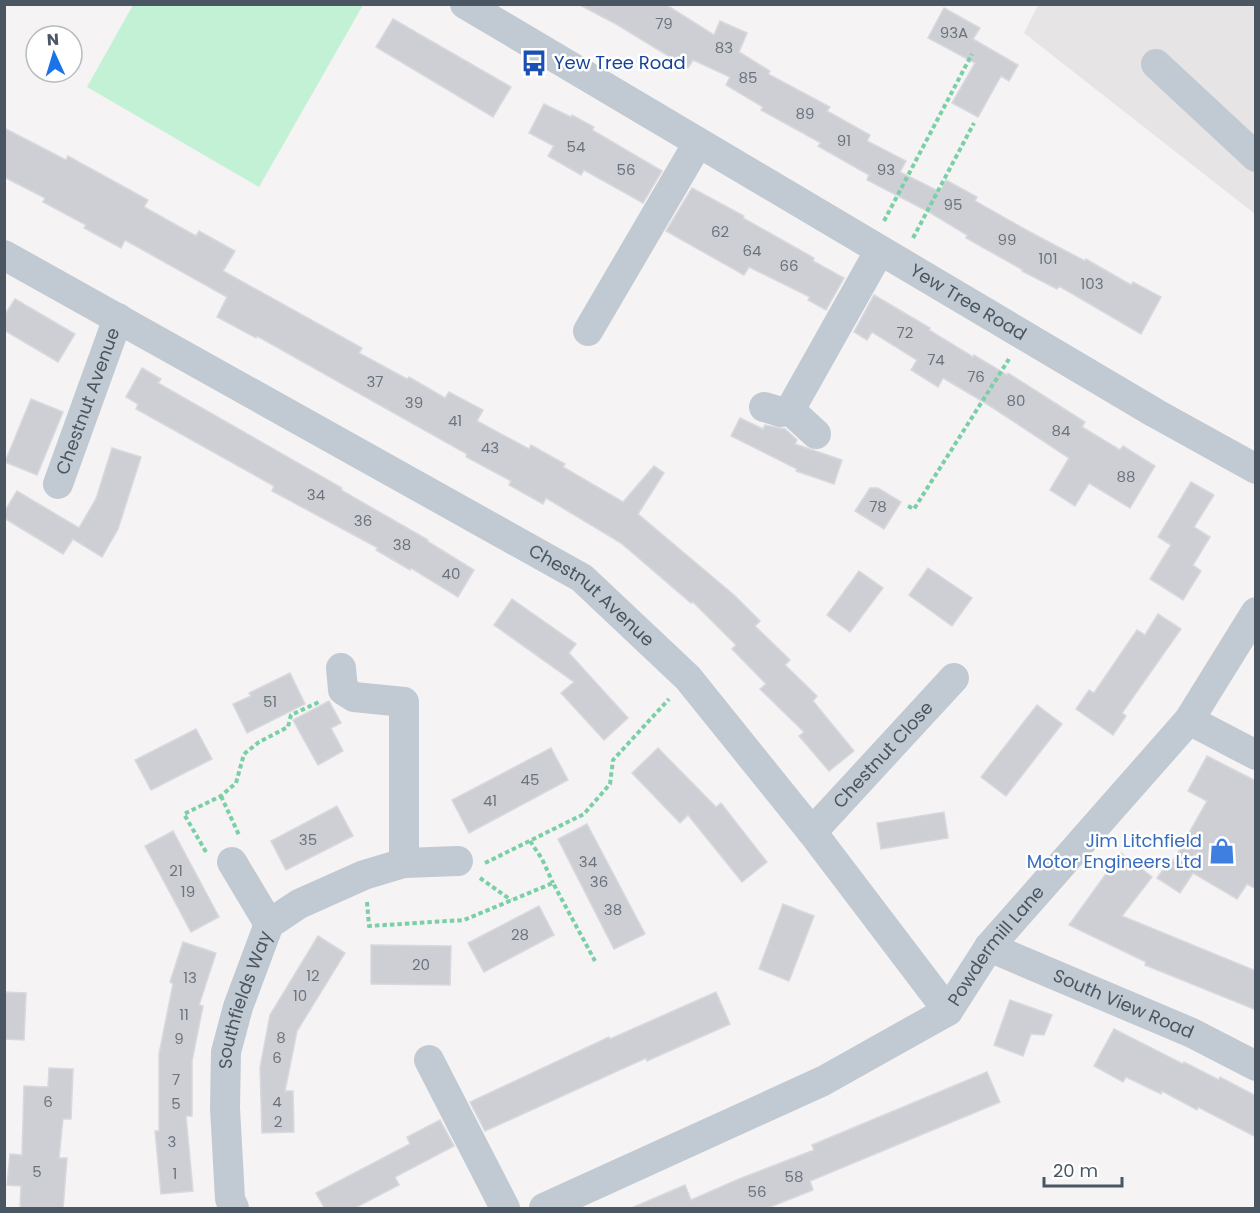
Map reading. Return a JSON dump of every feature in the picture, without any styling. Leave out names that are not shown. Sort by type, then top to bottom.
[{"type":"street","name":"Yew Tree Road","points":[[465,4],[1155,413],[1256,469]]},
{"type":"street","points":[[1156,64],[1256,157]]},
{"type":"street","points":[[588,331],[698,143]]},
{"type":"street","points":[[816,434],[777,409],[884,252]]},
{"type":"street","name":"Chestnut Avenue","points":[[4,255],[582,578],[688,678],[812,832],[948,1011]]},
{"type":"street","name":"Chestnut Avenue","points":[[58,484],[118,318]]},
{"type":"street","name":"Powdermill Lane","points":[[544,1209],[823,1081],[948,1011],[989,947],[1189,720],[1256,612]]},
{"type":"street","name":"Chestnut Close","points":[[812,832],[954,678]]},
{"type":"street","points":[[342,679],[354,697],[404,702],[404,863]]},
{"type":"street","points":[[1189,720],[1256,755]]},
{"type":"street","points":[[227,853],[269,924]]},
{"type":"street","name":"Southfields Way","points":[[234,1209],[230,1199],[225,1108],[226,1052],[238,1006],[269,924],[299,904],[364,875],[404,863],[458,861]]},
{"type":"street","name":"South View Road","points":[[989,947],[1192,1032],[1256,1066]]},
{"type":"street","points":[[429,1060],[505,1209]]},
{"type":"path","points":[[884,252],[972,54]]},
{"type":"path","points":[[884,252],[974,123]]},
{"type":"path","points":[[908,506],[914,509],[1024,335]]},
{"type":"path","points":[[458,861],[483,864],[584,814],[610,784],[613,760],[688,678]]},
{"type":"path","points":[[221,796],[240,835],[227,853],[206,853],[184,814],[221,796],[236,783],[244,754],[259,742],[288,727],[291,715],[342,679]]},
{"type":"path","points":[[530,841],[542,859],[595,962]]},
{"type":"path","points":[[458,861],[511,900]]},
{"type":"path","points":[[364,875],[369,926],[464,920],[553,883]]},
{"type":"shaded area","points":[[1038,5],[1255,5],[1255,214],[1024,33]]},
{"type":"green space","points":[[133,5],[363,5],[259,187],[87,87]]},
{"type":"building","points":[[578,4],[665,4],[714,35],[720,21],[747,33],[739,52],[770,71],[768,74],[830,107],[827,111],[870,135],[867,141],[906,161],[900,172],[940,192],[946,180],[977,197],[975,201],[1030,232],[1085,261],[1086,259],[1131,285],[1133,282],[1161,297],[1141,334],[1059,286],[1057,289],[1022,271],[966,238],[967,235],[929,212],[867,180],[869,175],[818,146],[821,143],[761,110],[763,107],[726,85],[730,77],[693,60],[688,68],[616,24]]},
{"type":"building","points":[[944,8],[980,28],[973,39],[1018,65],[1009,81],[1001,76],[978,117],[952,103],[975,63],[928,38]]},
{"type":"building","points":[[393,19],[511,87],[493,117],[376,47]]},
{"type":"building","points":[[544,104],[594,127],[592,130],[662,171],[643,203],[584,170],[581,175],[548,156],[554,146],[529,133]]},
{"type":"building","points":[[4,128],[66,160],[68,156],[148,200],[144,207],[196,236],[199,231],[235,251],[223,271],[362,348],[359,353],[407,379],[409,377],[445,398],[449,392],[483,410],[477,421],[529,449],[531,445],[565,464],[563,467],[623,502],[654,466],[664,473],[638,514],[734,595],[760,621],[755,626],[790,660],[785,665],[817,696],[813,701],[854,751],[829,771],[799,736],[804,732],[760,689],[766,684],[732,649],[736,645],[693,602],[691,603],[621,543],[546,498],[543,504],[509,485],[511,481],[466,457],[467,454],[257,336],[256,338],[217,317],[227,297],[125,240],[121,248],[84,228],[86,225],[43,202],[45,198],[4,177]]},
{"type":"building","points":[[692,188],[744,216],[743,218],[814,258],[813,261],[844,278],[826,310],[808,300],[810,297],[749,267],[744,275],[666,231]]},
{"type":"building","points":[[874,295],[973,357],[974,355],[1007,375],[1008,373],[1085,422],[1082,427],[1120,450],[1123,446],[1155,466],[1130,508],[1089,483],[1075,506],[1050,490],[1069,458],[943,378],[938,387],[911,370],[917,360],[872,332],[867,340],[854,332]]},
{"type":"building","points":[[15,299],[75,334],[58,362],[4,330],[4,316]]},
{"type":"building","points":[[142,368],[161,379],[158,383],[342,488],[341,490],[428,540],[474,570],[458,597],[376,550],[378,548],[272,491],[274,486],[136,409],[138,404],[126,397]]},
{"type":"building","points":[[31,399],[63,412],[37,475],[5,462]]},
{"type":"building","points":[[740,418],[763,429],[765,425],[785,429],[797,440],[795,444],[842,460],[834,484],[796,471],[797,469],[731,436]]},
{"type":"building","points":[[112,448],[141,457],[118,529],[102,557],[73,539],[63,554],[4,518],[4,512],[17,491],[79,528],[96,499]]},
{"type":"building","points":[[1191,482],[1214,495],[1194,527],[1210,537],[1193,565],[1201,571],[1183,600],[1150,579],[1171,545],[1158,537]]},
{"type":"building","points":[[870,488],[878,488],[901,502],[884,529],[855,511]]},
{"type":"building","points":[[928,568],[972,598],[952,626],[909,595]]},
{"type":"building","points":[[859,571],[883,588],[850,632],[827,615]]},
{"type":"building","points":[[512,599],[576,644],[569,653],[628,718],[604,740],[561,693],[574,682],[494,625]]},
{"type":"building","points":[[1158,614],[1181,629],[1122,713],[1126,716],[1113,735],[1076,709],[1089,690],[1094,693],[1137,630],[1145,635]]},
{"type":"building","points":[[290,673],[305,704],[247,733],[233,704],[251,696],[249,693]]},
{"type":"building","points":[[329,701],[341,723],[331,728],[343,751],[318,765],[293,720]]},
{"type":"building","points":[[1037,705],[1062,724],[1006,796],[981,777]]},
{"type":"building","points":[[196,729],[212,759],[151,790],[135,760]]},
{"type":"building","points":[[551,748],[568,780],[469,833],[452,800]]},
{"type":"building","points":[[658,748],[716,807],[721,803],[767,862],[742,882],[688,815],[680,823],[632,773]]},
{"type":"building","points":[[1207,756],[1256,781],[1256,889],[1247,884],[1237,899],[1193,873],[1180,893],[1157,878],[1171,859],[1173,861],[1207,801],[1188,791]]},
{"type":"building","points":[[337,806],[353,836],[286,870],[271,841]]},
{"type":"building","points":[[944,812],[948,838],[881,849],[877,823]]},
{"type":"building","points":[[587,824],[645,934],[614,949],[558,839]]},
{"type":"building","points":[[173,831],[219,917],[191,932],[145,846]]},
{"type":"building","points":[[1121,853],[1152,877],[1122,916],[1256,971],[1256,1010],[1145,965],[1146,962],[1069,925]]},
{"type":"building","points":[[783,904],[814,916],[789,981],[759,969]]},
{"type":"building","points":[[539,906],[554,935],[484,972],[468,943]]},
{"type":"building","points":[[318,936],[345,953],[297,1031],[285,1091],[293,1091],[294,1132],[262,1133],[260,1068],[270,1015]]},
{"type":"building","points":[[183,942],[216,953],[199,1005],[203,1006],[192,1061],[192,1116],[186,1116],[193,1191],[161,1194],[155,1131],[159,1131],[159,1054],[173,984],[170,982]]},
{"type":"building","points":[[371,945],[451,946],[450,985],[371,984]]},
{"type":"building","points":[[4,992],[26,993],[24,1040],[4,1039]]},
{"type":"building","points":[[716,992],[730,1024],[647,1061],[646,1058],[485,1131],[470,1102],[609,1037],[610,1039]]},
{"type":"building","points":[[1010,1000],[1052,1015],[1044,1035],[1031,1034],[1023,1056],[994,1045]]},
{"type":"building","points":[[1114,1029],[1183,1064],[1184,1062],[1219,1080],[1220,1077],[1256,1096],[1256,1137],[1162,1091],[1161,1094],[1126,1077],[1123,1082],[1094,1066]]},
{"type":"building","points":[[49,1068],[73,1069],[71,1119],[63,1119],[59,1158],[67,1158],[63,1209],[20,1209],[21,1186],[7,1185],[10,1154],[22,1155],[24,1086],[48,1087]]},
{"type":"building","points":[[987,1072],[1000,1102],[810,1181],[813,1190],[765,1209],[629,1209],[685,1185],[691,1200],[814,1150],[812,1145]]},
{"type":"building","points":[[440,1120],[454,1146],[395,1177],[399,1185],[353,1209],[325,1209],[316,1193],[410,1144],[407,1137]]},
{"type":"place","name":"Yew Tree Road","points":[[534,63]]},
{"type":"place","name":"Jim Litchfield Motor Engineers Ltd","points":[[1222,851]]}]
